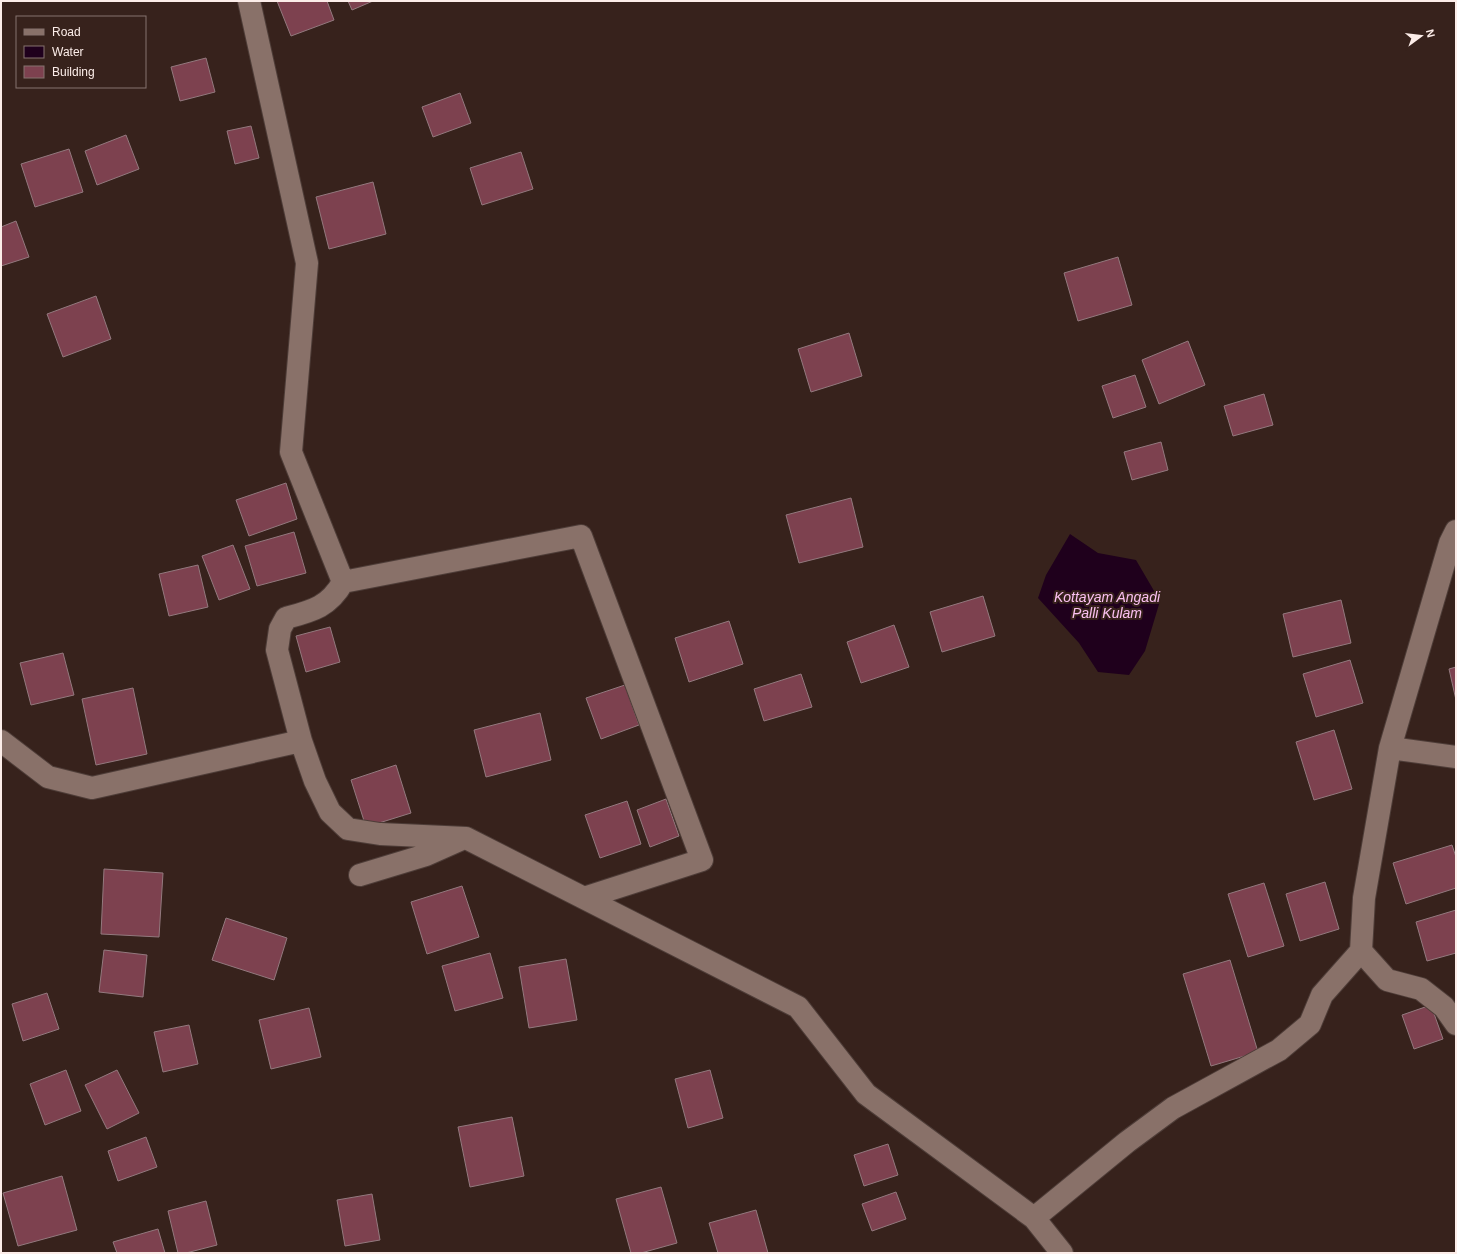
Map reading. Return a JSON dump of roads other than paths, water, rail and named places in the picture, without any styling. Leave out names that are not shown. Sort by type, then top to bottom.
[{"type":"street","points":[[249,1],[307,263],[291,452],[343,582],[336,596],[316,610],[286,618],[280,629],[276,650],[301,741],[315,781],[330,812],[348,829],[380,834],[466,838],[798,1007],[866,1094],[1034,1218],[1062,1253]]},
{"type":"street","points":[[1034,1218],[1127,1142],[1173,1108],[1278,1050],[1310,1024],[1322,995],[1361,951],[1364,898],[1390,748],[1450,543],[1456,531]]},
{"type":"street","points":[[343,582],[581,536],[702,860],[584,898]]},
{"type":"street","points":[[1,741],[48,776],[92,788],[301,741]]},
{"type":"street","points":[[1390,748],[1456,757]]},
{"type":"street","points":[[426,855],[440,837]]},
{"type":"street","points":[[360,875],[426,855],[466,838]]},
{"type":"street","points":[[1361,951],[1387,980],[1421,989],[1444,1006],[1456,1024]]},
{"type":"water","name":"Kottayam Angadi Palli Kulam","points":[[1070,534],[1098,553],[1136,560],[1160,601],[1145,651],[1129,675],[1098,672],[1079,643],[1038,598],[1046,575]]}]
